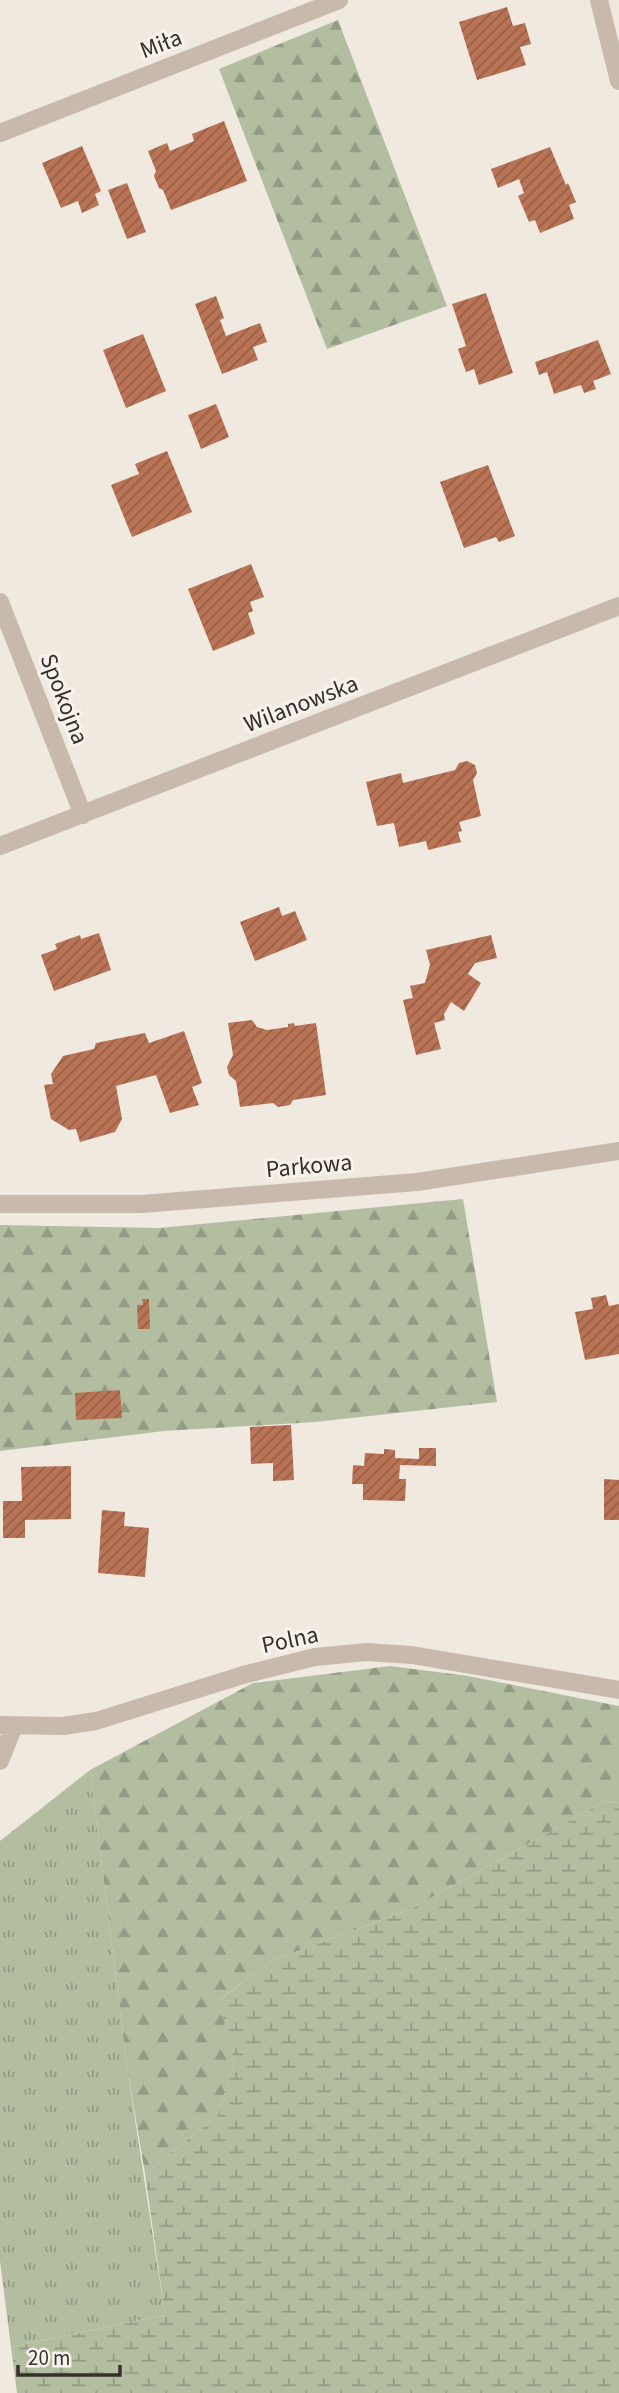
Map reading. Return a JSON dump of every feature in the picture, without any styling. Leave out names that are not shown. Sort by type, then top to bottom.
[{"type":"street","name":"Miła","points":[[0,133],[340,0]]},
{"type":"street","points":[[599,0],[619,81]]},
{"type":"street","name":"Spokojna","points":[[0,602],[83,815]]},
{"type":"street","name":"Wilanowska","points":[[0,846],[619,606]]},
{"type":"street","name":"Parkowa","points":[[0,1204],[142,1205],[403,1183],[619,1151]]},
{"type":"street","name":"Polna","points":[[0,1761],[7,1725],[63,1726],[96,1721],[243,1675],[315,1657],[366,1652],[412,1655],[619,1690]]},
{"type":"green space","points":[[338,20],[447,306],[327,349],[219,69]]},
{"type":"green space","points":[[463,1199],[497,1402],[315,1422],[164,1431],[0,1451],[0,1225],[159,1228]]},
{"type":"green space","points":[[390,1666],[468,1676],[619,1706],[619,1803],[605,1801],[411,1909],[271,1961],[220,1999],[234,2062],[218,2115],[145,2174],[127,2067],[90,1770],[253,1683]]},
{"type":"green space","points":[[90,1770],[127,2067],[165,2315],[11,2347],[0,2261],[0,1841]]},
{"type":"green space","points":[[605,1801],[619,1803],[619,2393],[17,2393],[11,2347],[165,2315],[145,2174],[218,2115],[234,2062],[219,2000],[271,1961],[411,1909]]},
{"type":"building","points":[[507,7],[513,26],[525,23],[531,44],[520,47],[526,65],[477,80],[459,22]]},
{"type":"building","points":[[224,121],[247,181],[171,210],[154,176],[156,171],[148,151],[167,143],[170,151],[194,141],[192,134]]},
{"type":"building","points":[[82,146],[101,191],[95,194],[99,205],[82,213],[78,201],[61,208],[42,163]]},
{"type":"building","points":[[550,147],[576,202],[569,205],[574,219],[540,233],[535,220],[529,222],[518,196],[524,193],[519,179],[498,188],[491,169]]},
{"type":"building","points":[[127,183],[146,232],[127,239],[108,190]]},
{"type":"building","points":[[486,293],[513,373],[479,385],[474,369],[466,372],[458,349],[466,346],[452,304]]},
{"type":"building","points":[[216,296],[224,318],[220,320],[226,336],[260,323],[267,342],[253,347],[258,360],[222,374],[195,304]]},
{"type":"building","points":[[143,334],[166,391],[126,408],[103,350]]},
{"type":"building","points":[[598,340],[611,374],[593,381],[596,389],[584,393],[581,385],[554,394],[547,372],[539,375],[535,362]]},
{"type":"building","points":[[216,404],[229,437],[201,449],[188,415]]},
{"type":"building","points":[[167,451],[192,512],[132,537],[111,485],[139,474],[135,464]]},
{"type":"building","points":[[488,465],[515,536],[499,542],[496,537],[464,548],[440,482]]},
{"type":"building","points":[[251,564],[264,597],[250,602],[253,611],[248,613],[255,634],[213,651],[188,589]]},
{"type":"building","points":[[467,761],[475,765],[477,773],[473,780],[481,816],[459,822],[461,842],[428,850],[426,841],[399,847],[394,823],[377,826],[366,782],[401,773],[403,783],[455,770],[459,763]]},
{"type":"building","points":[[279,907],[282,916],[295,911],[307,940],[255,961],[240,922]]},
{"type":"building","points":[[99,933],[111,970],[54,991],[41,955],[57,949],[55,944],[80,935],[81,939]]},
{"type":"building","points":[[491,935],[497,958],[475,963],[468,974],[481,983],[464,1011],[451,1002],[444,1014],[445,1020],[434,1023],[441,1049],[416,1055],[403,1000],[413,998],[410,986],[425,983],[430,965],[426,950]]},
{"type":"building","points":[[252,1020],[257,1027],[267,1030],[288,1027],[288,1024],[294,1023],[295,1026],[316,1023],[326,1095],[293,1100],[290,1105],[278,1107],[273,1103],[240,1107],[236,1081],[229,1075],[227,1067],[233,1055],[228,1023]]},
{"type":"building","points":[[184,1031],[202,1083],[192,1087],[199,1105],[170,1113],[156,1075],[116,1086],[122,1119],[115,1132],[80,1142],[76,1129],[69,1130],[51,1119],[44,1085],[53,1084],[51,1074],[63,1056],[94,1049],[96,1043],[145,1033],[149,1043]]},
{"type":"building","points":[[606,1295],[609,1306],[619,1304],[619,1354],[585,1360],[575,1312],[593,1309],[591,1298]]},
{"type":"building","points":[[142,1299],[149,1299],[150,1329],[138,1329],[137,1305],[143,1305]]},
{"type":"building","points":[[120,1390],[122,1418],[76,1420],[75,1393]]},
{"type":"building","points":[[291,1425],[294,1480],[273,1481],[273,1463],[251,1464],[250,1427]]},
{"type":"building","points":[[419,1448],[436,1448],[436,1466],[400,1465],[399,1479],[406,1479],[405,1501],[363,1500],[363,1484],[352,1484],[353,1465],[364,1466],[365,1453],[384,1454],[384,1449],[395,1450],[395,1458],[419,1459]]},
{"type":"building","points":[[71,1466],[71,1519],[25,1520],[25,1538],[3,1538],[3,1501],[22,1501],[21,1467]]},
{"type":"building","points":[[604,1479],[619,1480],[619,1520],[604,1520]]},
{"type":"building","points":[[102,1510],[125,1512],[124,1526],[149,1528],[145,1577],[98,1573]]}]
